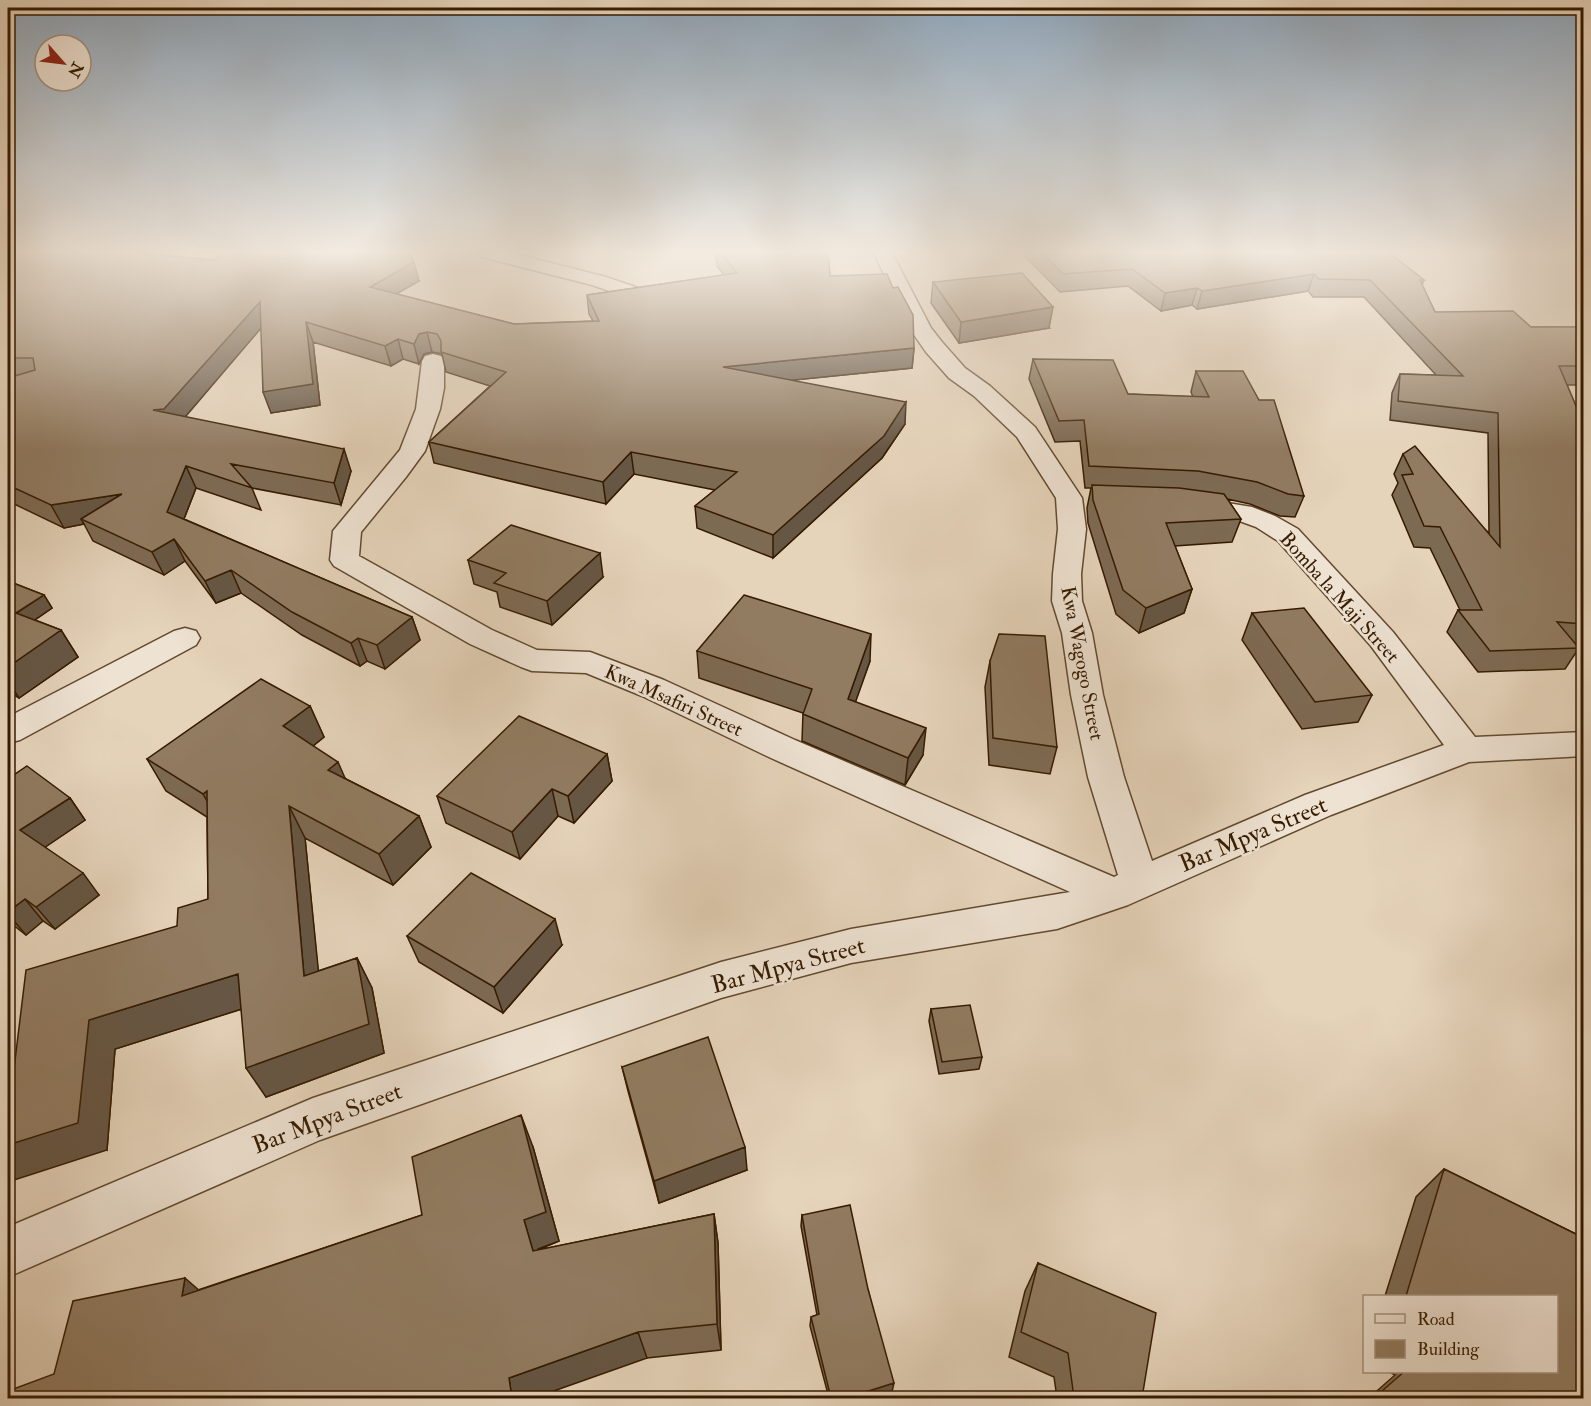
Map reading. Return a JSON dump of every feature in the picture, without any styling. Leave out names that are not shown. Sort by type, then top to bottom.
[{"type":"street","name":"Kwa Wagogo Street","points":[[916,319],[934,347],[957,373],[982,391],[1026,432],[1069,498],[1072,529],[1067,574],[1067,601],[1077,633],[1087,695],[1106,777],[1127,888]]},
{"type":"street","name":"Kwa Msafiri Street","points":[[433,360],[430,399],[412,451],[347,531],[344,560],[481,637],[532,660],[590,663],[653,688],[794,754],[1127,888]]},
{"type":"street","points":[[1069,498],[1100,499]]},
{"type":"street","name":"Bomba la Maji Street","points":[[1163,502],[1227,509],[1270,522],[1288,536],[1382,639],[1466,750]]},
{"type":"street","points":[[8,731],[185,638]]},
{"type":"street","name":"Bar Mpya Street","points":[[8,1252],[313,1120],[721,980],[851,946],[1057,912],[1127,888],[1318,805],[1466,750],[1584,744]]},
{"type":"building","points":[[8,319],[245,319],[164,409],[153,410],[344,449],[334,483],[231,464],[252,488],[186,466],[167,512],[412,617],[377,645],[358,638],[351,643],[292,612],[231,570],[205,581],[174,539],[152,552],[81,519],[122,494],[51,505],[8,485],[8,378],[35,370],[33,358],[8,358]]},
{"type":"building","points":[[261,319],[493,319],[514,324],[599,321],[598,319],[913,319],[914,348],[723,367],[906,402],[884,436],[773,535],[695,506],[737,472],[631,452],[603,482],[429,442],[506,372],[441,352],[441,341],[437,334],[427,332],[419,334],[414,344],[398,339],[385,346],[306,322],[313,384],[263,392]]},
{"type":"building","points":[[959,319],[982,319],[961,322]]},
{"type":"building","points":[[1407,319],[1522,319],[1531,327],[1584,327],[1584,366],[1559,366],[1584,425],[1584,624],[1557,622],[1579,648],[1490,651],[1458,610],[1482,610],[1440,527],[1424,526],[1402,475],[1413,474],[1403,454],[1415,446],[1500,547],[1498,413],[1398,401],[1400,374],[1463,376]]},
{"type":"building","points":[[1033,359],[1113,360],[1128,394],[1209,397],[1196,371],[1243,371],[1259,400],[1274,400],[1304,496],[1288,494],[1257,482],[1198,471],[1089,466],[1084,420],[1059,421]]},
{"type":"building","points":[[1092,485],[1179,488],[1224,494],[1241,519],[1166,523],[1192,589],[1146,608],[1123,590],[1093,500]]},
{"type":"building","points":[[511,525],[600,553],[547,601],[494,583],[506,573],[468,560]]},
{"type":"building","points":[[8,581],[44,595],[16,613],[8,610]]},
{"type":"building","points":[[744,595],[871,634],[848,699],[926,728],[908,758],[803,714],[812,689],[697,651]]},
{"type":"building","points":[[1304,608],[1372,695],[1315,702],[1252,613]]},
{"type":"building","points":[[8,610],[61,630],[8,667]]},
{"type":"building","points":[[999,634],[1045,636],[1057,747],[993,738],[990,661]]},
{"type":"building","points":[[261,679],[310,706],[283,726],[338,762],[328,770],[419,816],[379,854],[289,806],[304,976],[357,958],[369,1024],[246,1068],[238,974],[89,1020],[78,1123],[8,1145],[8,1078],[13,1077],[26,970],[177,926],[178,908],[208,899],[207,791],[203,794],[147,759]]},
{"type":"building","points":[[519,716],[607,754],[568,796],[552,789],[512,832],[437,796]]},
{"type":"building","points":[[27,766],[70,798],[20,830],[83,873],[36,907],[25,899],[8,912],[8,779]]},
{"type":"building","points":[[471,873],[555,919],[494,987],[407,936]]},
{"type":"building","points":[[970,1005],[982,1057],[942,1062],[931,1009]]},
{"type":"building","points":[[708,1037],[745,1147],[654,1181],[622,1067]]},
{"type":"building","points":[[521,1115],[546,1212],[524,1220],[533,1251],[714,1214],[717,1324],[638,1332],[509,1378],[512,1398],[8,1398],[8,1391],[54,1374],[73,1301],[185,1278],[182,1296],[422,1215],[412,1157]]},
{"type":"building","points":[[1444,1169],[1584,1238],[1584,1363],[1575,1398],[1374,1398],[1403,1373],[1558,1373],[1558,1295],[1406,1295]]},
{"type":"building","points":[[850,1205],[868,1289],[894,1383],[846,1398],[831,1398],[811,1317],[819,1314],[802,1215]]},
{"type":"building","points":[[1038,1263],[1156,1313],[1142,1398],[1074,1398],[1068,1353],[1021,1332]]},
{"type":"building","points":[[1281,1397],[1281,1398],[1142,1398]]}]
